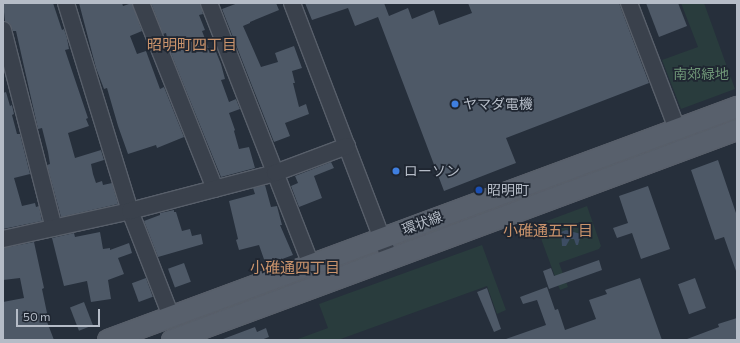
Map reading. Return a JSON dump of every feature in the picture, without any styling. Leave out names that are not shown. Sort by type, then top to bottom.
[{"type":"main road","name":"環状線","points":[[108,340],[382,237],[737,107]]},
{"type":"main road","name":"環状線","points":[[177,339],[737,130]]},
{"type":"street","points":[[66,3],[130,211],[171,316]]},
{"type":"street","points":[[141,3],[215,189]]},
{"type":"street","points":[[209,3],[311,264]]},
{"type":"street","points":[[292,3],[390,260]]},
{"type":"street","points":[[629,3],[677,129]]},
{"type":"street","points":[[3,30],[54,228]]},
{"type":"street","points":[[3,239],[130,211],[275,173],[347,146]]},
{"type":"green space","name":"南郊緑地","points":[[681,3],[704,3],[735,89],[681,109],[662,60],[698,47]]},
{"type":"green space","points":[[587,206],[601,246],[599,249],[559,263],[568,287],[560,290],[536,225]]},
{"type":"green space","points":[[482,245],[506,310],[497,314],[487,286],[338,340],[295,340],[328,328],[319,304]]},
{"type":"water","points":[[566,230],[581,234],[578,245],[576,245],[574,239],[570,239],[566,246],[562,246],[561,232]]},
{"type":"building","points":[[3,3],[53,3],[62,30],[64,29],[67,38],[69,49],[65,50],[88,118],[86,119],[89,126],[68,133],[75,158],[101,150],[104,160],[91,164],[93,174],[96,183],[102,181],[103,185],[112,183],[118,204],[61,217],[47,165],[50,164],[48,152],[42,128],[38,129],[16,31],[13,31],[10,24],[5,21]]},
{"type":"building","points":[[79,3],[122,3],[123,6],[132,3],[142,31],[130,36],[137,54],[146,51],[160,89],[164,87],[184,137],[157,148],[156,145],[128,154],[107,88],[104,89],[96,68]]},
{"type":"building","points":[[151,3],[200,3],[203,14],[199,15],[205,30],[202,31],[209,49],[214,47],[221,64],[225,79],[221,80],[229,102],[236,99],[240,109],[229,113],[235,130],[239,149],[249,147],[255,168],[221,177],[170,51],[166,33],[163,34]]},
{"type":"building","points":[[238,3],[276,3],[279,10],[243,26],[261,67],[278,62],[275,53],[294,46],[302,68],[292,71],[295,83],[293,83],[299,107],[306,104],[309,114],[285,123],[290,136],[274,142],[222,9]]},
{"type":"building","points":[[305,3],[384,3],[389,16],[408,8],[412,19],[434,10],[439,25],[472,13],[468,3],[619,3],[649,83],[506,138],[516,163],[444,191],[378,17],[355,26],[348,8],[312,20]]},
{"type":"building","points":[[646,3],[678,3],[687,26],[659,37]]},
{"type":"building","points":[[6,92],[10,106],[12,105],[14,114],[12,115],[17,134],[20,134],[30,174],[14,178],[22,206],[35,203],[36,207],[39,206],[42,221],[3,229],[3,93]]},
{"type":"building","points":[[718,160],[737,216],[737,271],[724,237],[715,240],[691,170]]},
{"type":"building","points":[[331,162],[334,168],[314,176],[322,198],[299,207],[291,186],[298,183],[295,176]]},
{"type":"building","points":[[265,185],[271,207],[277,206],[282,225],[280,225],[293,255],[266,265],[259,245],[239,250],[236,240],[238,239],[229,201],[255,194],[253,188]]},
{"type":"building","points":[[648,186],[670,249],[641,259],[632,233],[617,238],[613,228],[628,223],[619,196]]},
{"type":"building","points":[[174,210],[182,231],[190,229],[192,236],[201,234],[203,244],[158,257],[144,221],[160,215],[160,213]]},
{"type":"building","points":[[100,232],[103,249],[110,248],[110,250],[129,243],[132,253],[118,258],[124,274],[108,280],[111,299],[91,302],[87,281],[64,286],[52,238],[74,233],[75,237]]},
{"type":"building","points":[[34,242],[44,288],[42,289],[47,313],[44,314],[54,340],[3,340],[3,302],[24,298],[20,278],[3,280],[3,248]]},
{"type":"building","points":[[599,260],[602,270],[549,289],[543,271],[551,268],[554,276]]},
{"type":"building","points":[[184,263],[191,282],[175,288],[168,269]]},
{"type":"building","points":[[146,278],[153,297],[139,302],[132,283]]},
{"type":"building","points":[[640,278],[662,340],[506,340],[546,325],[537,300],[523,304],[520,297],[547,287],[555,310],[558,309],[565,330],[596,319],[589,300],[607,294],[605,290]]},
{"type":"building","points":[[695,278],[706,308],[689,314],[678,284]]},
{"type":"building","points":[[487,288],[501,329],[494,332],[477,292]]},
{"type":"building","points":[[84,302],[93,325],[79,331],[70,307]]},
{"type":"building","points":[[737,318],[737,340],[687,339],[719,327],[718,324]]},
{"type":"building","points":[[255,327],[257,332],[266,328],[269,337],[261,340],[223,340],[223,339]]},
{"type":"place","name":"ヤマダ電機","points":[[455,104]]},
{"type":"place","name":"ローソン","points":[[396,171]]},
{"type":"place","name":"昭明町","points":[[479,190]]},
{"type":"district","name":"昭明町四丁目","points":[[192,45]]},
{"type":"district","name":"小碓通五丁目","points":[[548,231]]},
{"type":"district","name":"小碓通四丁目","points":[[295,268]]}]
